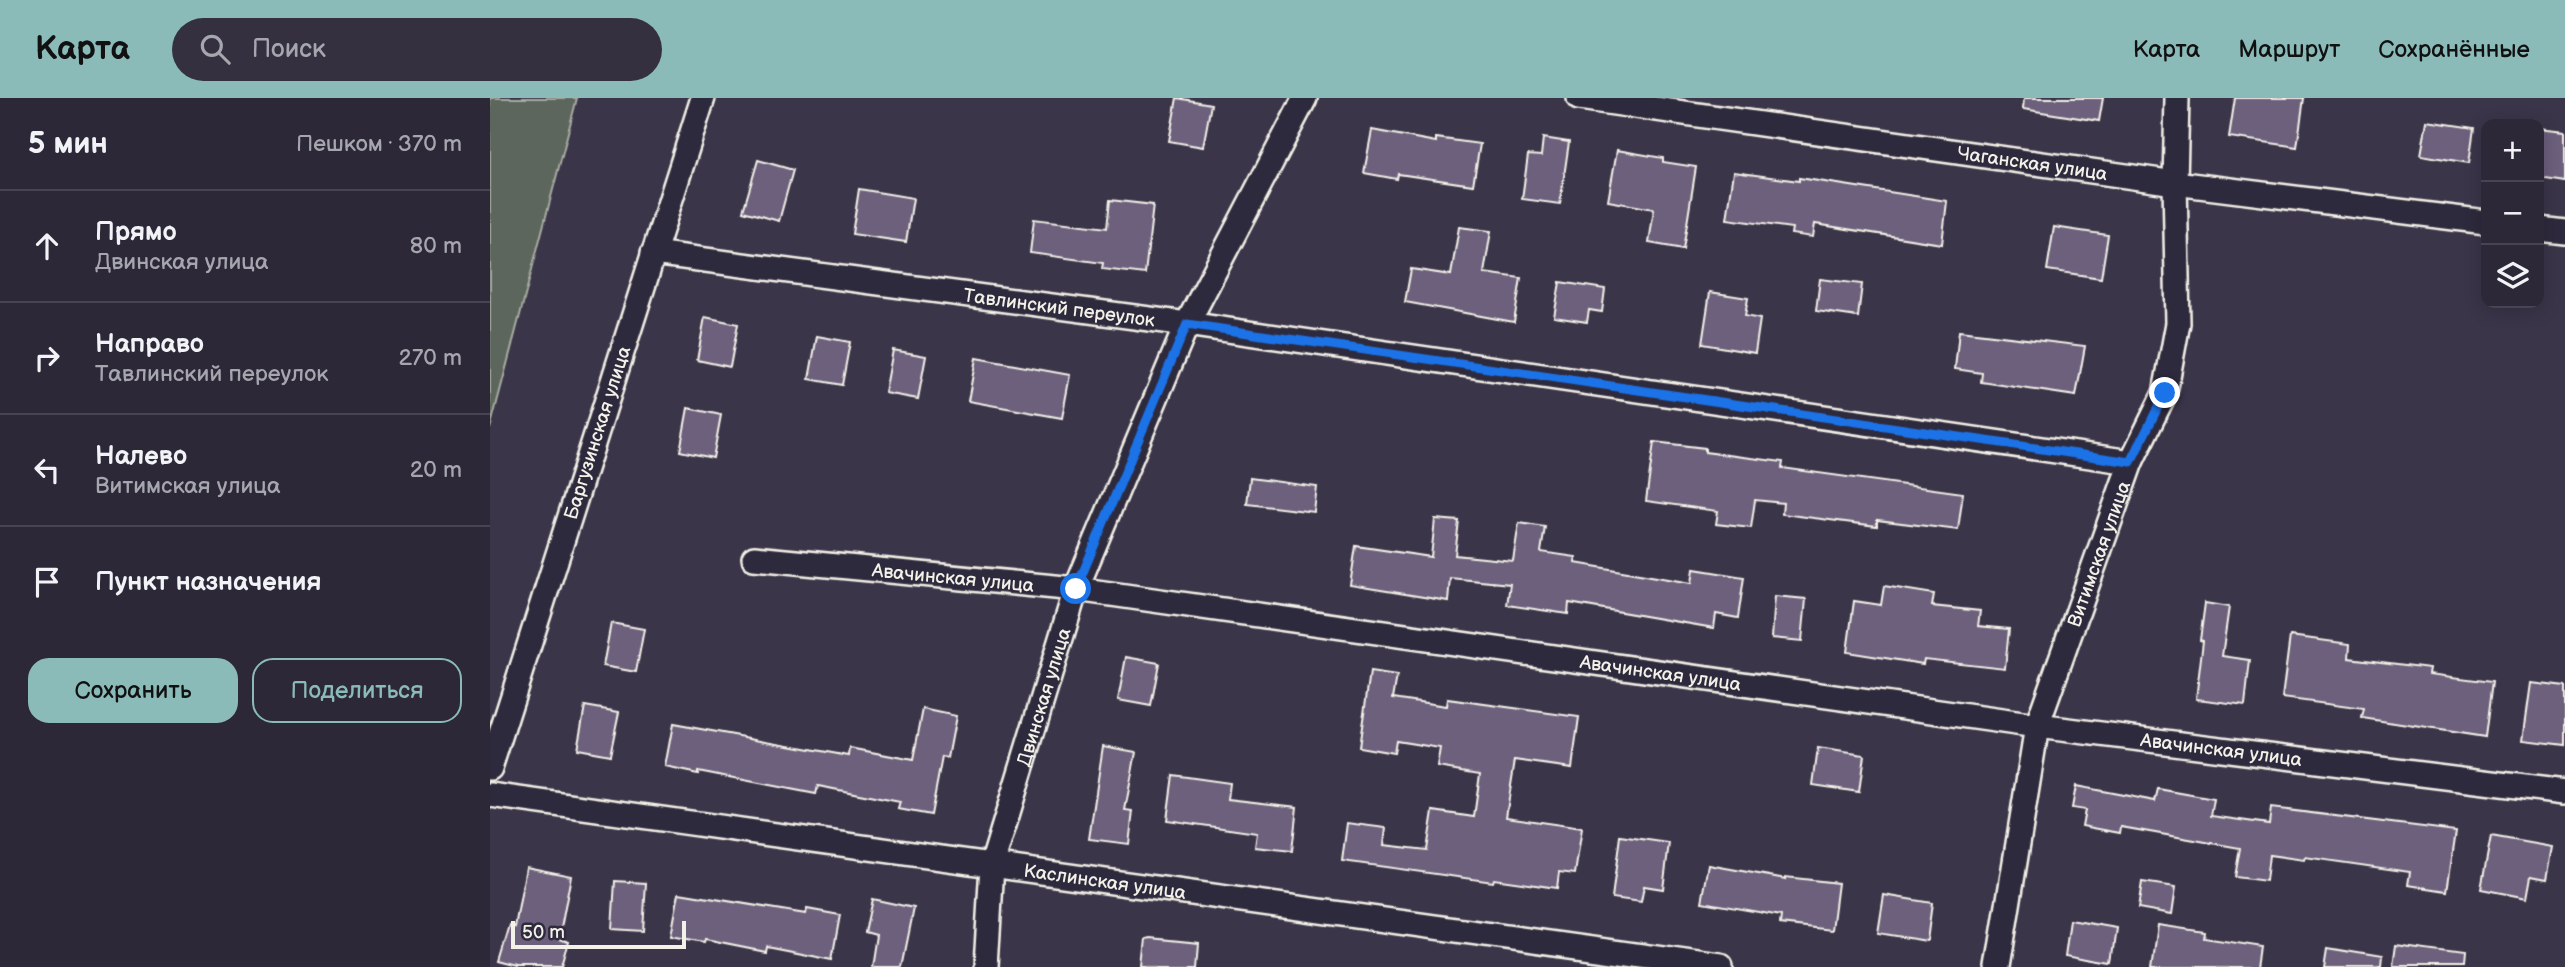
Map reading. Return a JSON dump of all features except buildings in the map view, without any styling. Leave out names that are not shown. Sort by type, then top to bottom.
[{"type":"street","name":"Баргузинская улица","points":[[490,768],[703,98]]},
{"type":"street","name":"Двинская улица","points":[[986,967],[992,865],[1076,589],[1187,324],[1305,98]]},
{"type":"street","name":"Чаганская улица","points":[[1579,98],[2175,183],[2481,221]]},
{"type":"street","name":"Витимская улица","points":[[1998,967],[2037,726],[2131,462],[2165,393],[2178,323],[2175,183],[2177,98]]},
{"type":"street","points":[[2544,230],[2565,232]]},
{"type":"street","name":"Тавлинский переулок","points":[[653,253],[1187,324],[2131,462]]},
{"type":"street","name":"Авачинская улица","points":[[754,558],[1076,589],[2037,726],[2565,792]]},
{"type":"street","name":"Каслинская улица","points":[[490,795],[1721,967]]},
{"type":"shaded area","points":[[490,98],[577,98],[490,429]]},
{"type":"route","points":[[1076,589],[1187,324],[2131,462],[2165,393]]}]
